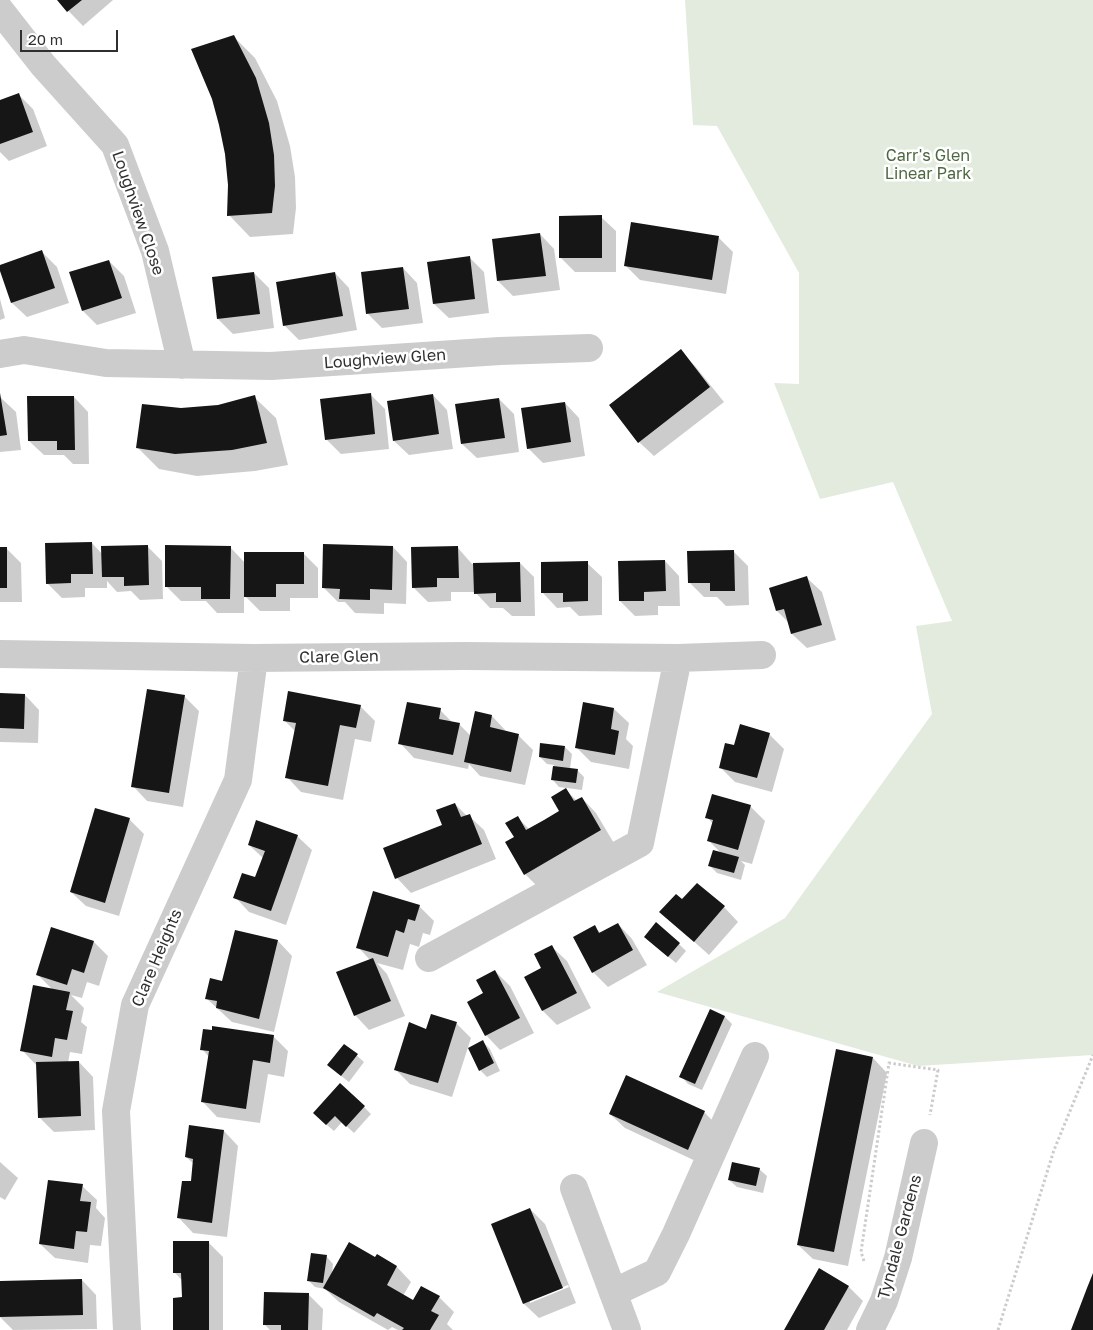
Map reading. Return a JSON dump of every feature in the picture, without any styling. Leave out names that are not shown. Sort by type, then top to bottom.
[{"type":"street","name":"Loughview Close","points":[[0,10],[9,39],[42,65],[115,145],[155,252],[182,365]]},
{"type":"street","name":"Loughview Glen","points":[[0,354],[24,350],[106,363],[271,366],[500,351],[589,348]]},
{"type":"street","name":"Clare Glen","points":[[0,654],[254,658],[465,656],[678,658],[762,655]]},
{"type":"street","name":"Clare Heights","points":[[127,1330],[116,1111],[135,1005],[238,780],[254,658]]},
{"type":"street","points":[[429,958],[640,843],[678,658]]},
{"type":"street","points":[[613,1293],[657,1272],[676,1234],[755,1056]]},
{"type":"street","name":"Tyndale Gardens","points":[[870,1330],[884,1301],[898,1258],[924,1143]]},
{"type":"street","points":[[574,1188],[627,1330]]},
{"type":"path","points":[[998,1330],[1054,1150],[1093,1055]]},
{"type":"path","points":[[866,1268],[861,1252],[889,1062],[938,1070],[924,1143]]},
{"type":"green space","name":"Carr's Glen Linear Park","points":[[685,0],[1093,0],[1093,1055],[918,1066],[657,992],[785,918],[932,714],[916,626],[952,621],[893,482],[820,499],[774,383],[799,384],[799,273],[717,126],[693,125]]},
{"type":"building","points":[[57,0],[82,0],[67,12]]},
{"type":"building","points":[[234,35],[256,78],[269,123],[274,155],[275,186],[272,213],[227,216],[228,185],[225,154],[219,125],[212,99],[191,49]]},
{"type":"building","points":[[19,93],[33,132],[0,144],[0,100]]},
{"type":"building","points":[[602,215],[602,258],[559,258],[559,216]]},
{"type":"building","points":[[631,222],[719,236],[712,280],[624,266]]},
{"type":"building","points":[[540,233],[546,276],[497,281],[492,239]]},
{"type":"building","points":[[42,250],[55,288],[11,303],[0,271],[0,265]]},
{"type":"building","points":[[470,256],[475,299],[433,304],[427,262]]},
{"type":"building","points":[[109,260],[122,298],[82,311],[69,272]]},
{"type":"building","points":[[403,267],[409,309],[366,314],[361,272]]},
{"type":"building","points":[[254,272],[260,314],[217,319],[212,277]]},
{"type":"building","points":[[335,272],[343,316],[283,326],[276,282]]},
{"type":"building","points":[[681,349],[710,387],[638,443],[609,405]]},
{"type":"building","points":[[0,393],[7,435],[0,436]]},
{"type":"building","points":[[371,393],[375,434],[325,440],[320,399]]},
{"type":"building","points":[[433,394],[439,434],[393,441],[387,401]]},
{"type":"building","points":[[255,395],[267,443],[232,450],[175,454],[136,448],[142,404],[181,408],[218,405]]},
{"type":"building","points":[[27,396],[74,396],[75,450],[57,450],[57,441],[28,441]]},
{"type":"building","points":[[499,398],[505,438],[461,444],[455,404]]},
{"type":"building","points":[[565,402],[571,442],[527,449],[521,408]]},
{"type":"building","points":[[92,542],[93,574],[71,574],[71,583],[46,584],[45,543]]},
{"type":"building","points":[[323,544],[393,546],[392,590],[370,589],[370,600],[339,599],[340,589],[322,588]]},
{"type":"building","points":[[148,545],[149,585],[124,586],[124,577],[102,577],[101,546]]},
{"type":"building","points":[[165,545],[231,546],[230,599],[201,599],[201,587],[165,587]]},
{"type":"building","points":[[458,546],[459,578],[437,578],[437,587],[412,588],[411,547]]},
{"type":"building","points":[[0,547],[7,547],[7,588],[0,588]]},
{"type":"building","points":[[734,550],[735,591],[710,591],[710,583],[688,583],[687,551]]},
{"type":"building","points":[[244,552],[304,552],[304,584],[276,584],[276,597],[244,597]]},
{"type":"building","points":[[665,560],[666,591],[644,592],[644,601],[619,601],[618,561]]},
{"type":"building","points":[[588,561],[588,601],[563,602],[563,593],[541,593],[541,562]]},
{"type":"building","points":[[520,562],[521,602],[496,602],[496,593],[474,594],[473,563]]},
{"type":"building","points":[[807,576],[822,625],[791,634],[784,609],[776,611],[769,588]]},
{"type":"building","points":[[147,689],[185,695],[169,793],[131,787]]},
{"type":"building","points":[[288,691],[361,705],[356,728],[340,725],[328,786],[285,778],[296,723],[283,721]]},
{"type":"building","points":[[0,693],[25,694],[24,729],[0,728]]},
{"type":"building","points":[[407,702],[441,708],[439,719],[460,723],[453,755],[398,744]]},
{"type":"building","points":[[583,702],[614,708],[611,729],[619,731],[615,755],[575,748]]},
{"type":"building","points":[[475,711],[492,715],[490,727],[519,734],[511,772],[464,762]]},
{"type":"building","points":[[740,724],[770,733],[757,778],[719,768],[725,743],[734,745]]},
{"type":"building","points":[[540,743],[565,746],[563,761],[539,757]]},
{"type":"building","points":[[553,766],[578,769],[576,783],[551,780]]},
{"type":"building","points":[[566,788],[574,801],[582,797],[601,830],[524,875],[505,842],[514,837],[505,823],[518,816],[526,830],[544,820],[559,811],[551,797]]},
{"type":"building","points":[[712,794],[751,805],[738,850],[707,841],[713,820],[705,818]]},
{"type":"building","points":[[455,803],[461,817],[470,814],[482,844],[395,879],[383,848],[442,825],[436,810]]},
{"type":"building","points":[[95,808],[130,818],[105,903],[70,892]]},
{"type":"building","points":[[256,820],[298,835],[271,911],[233,898],[242,873],[255,877],[265,851],[248,845]]},
{"type":"building","points":[[713,850],[739,857],[734,873],[708,866]]},
{"type":"building","points":[[697,883],[725,906],[694,942],[659,912],[676,894],[682,899]]},
{"type":"building","points":[[373,891],[420,905],[415,921],[408,919],[404,933],[396,930],[388,957],[356,948]]},
{"type":"building","points":[[656,922],[680,943],[668,957],[644,937]]},
{"type":"building","points":[[618,923],[633,950],[592,973],[573,937],[595,925],[599,933]]},
{"type":"building","points":[[51,927],[94,941],[84,973],[72,969],[67,985],[36,975]]},
{"type":"building","points":[[235,930],[278,940],[259,1019],[216,1008],[217,1001],[205,999],[210,978],[222,981]]},
{"type":"building","points":[[552,945],[577,993],[542,1011],[524,977],[541,968],[534,954]]},
{"type":"building","points":[[373,958],[391,1001],[354,1016],[336,972]]},
{"type":"building","points":[[495,970],[520,1018],[485,1036],[467,1002],[483,993],[476,980]]},
{"type":"building","points":[[33,985],[70,992],[66,1010],[73,1011],[67,1040],[55,1038],[52,1057],[20,1051]]},
{"type":"building","points":[[710,1009],[725,1016],[695,1084],[679,1077]]},
{"type":"building","points":[[431,1014],[457,1022],[438,1083],[394,1070],[409,1022],[426,1029]]},
{"type":"building","points":[[212,1026],[274,1035],[270,1063],[253,1060],[246,1109],[201,1102],[209,1051],[200,1050],[203,1029],[212,1030]]},
{"type":"building","points":[[483,1040],[494,1063],[479,1071],[468,1048]]},
{"type":"building","points":[[344,1044],[358,1054],[341,1076],[327,1065]]},
{"type":"building","points":[[836,1049],[873,1057],[834,1252],[797,1245]]},
{"type":"building","points":[[79,1061],[81,1116],[38,1118],[36,1062]]},
{"type":"building","points":[[626,1075],[705,1111],[688,1150],[609,1114]]},
{"type":"building","points":[[340,1083],[365,1106],[346,1127],[335,1116],[326,1125],[313,1113]]},
{"type":"building","points":[[189,1125],[224,1130],[212,1223],[177,1218],[182,1181],[191,1181],[193,1159],[185,1157]]},
{"type":"building","points":[[732,1162],[760,1168],[756,1186],[728,1180]]},
{"type":"building","points":[[48,1180],[83,1184],[80,1201],[91,1202],[87,1232],[76,1231],[74,1249],[39,1244]]},
{"type":"building","points":[[530,1208],[563,1288],[523,1304],[491,1224]]},
{"type":"building","points":[[173,1241],[209,1241],[209,1330],[173,1330],[173,1298],[182,1297],[181,1273],[173,1273]]},
{"type":"building","points":[[349,1242],[375,1257],[377,1254],[397,1266],[387,1285],[413,1300],[421,1286],[440,1296],[431,1311],[439,1315],[430,1330],[402,1330],[404,1328],[377,1313],[374,1317],[323,1288]]},
{"type":"building","points":[[311,1253],[327,1255],[323,1283],[307,1281]]},
{"type":"building","points":[[819,1268],[849,1286],[824,1330],[784,1330]]},
{"type":"building","points":[[1093,1273],[1093,1330],[1071,1330],[1087,1288]]},
{"type":"building","points":[[82,1279],[83,1315],[0,1317],[0,1281]]},
{"type":"building","points":[[264,1292],[309,1293],[308,1330],[281,1330],[281,1325],[263,1325]]}]
